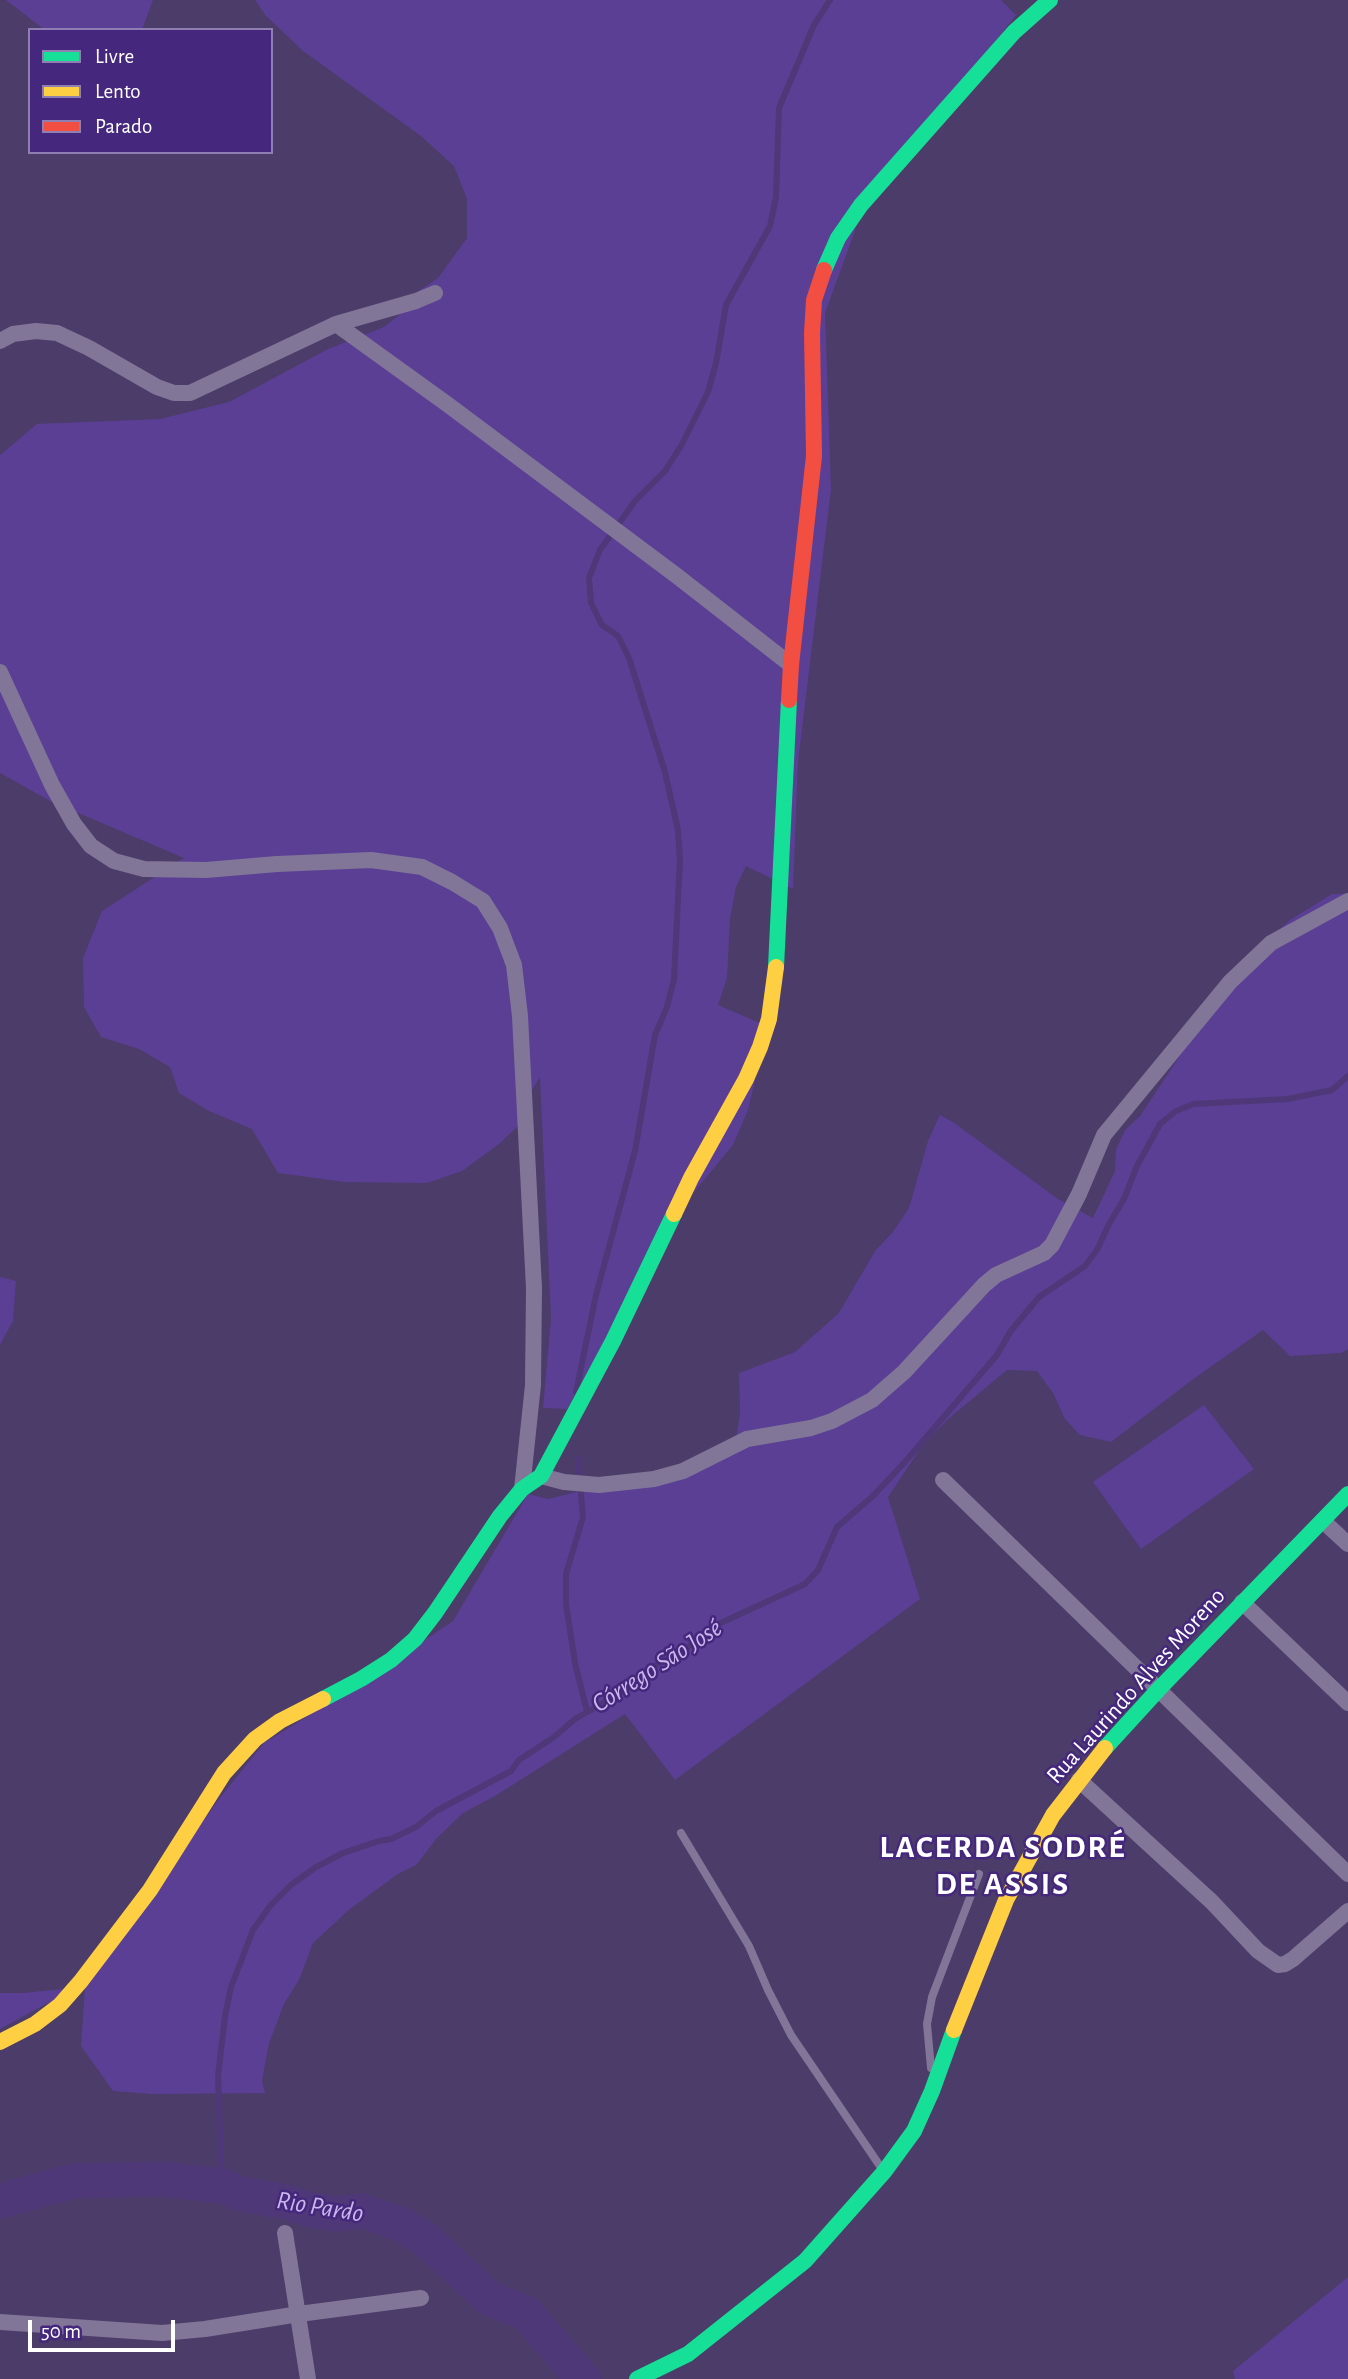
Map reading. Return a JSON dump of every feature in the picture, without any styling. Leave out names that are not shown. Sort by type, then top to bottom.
[{"type":"street","points":[[0,2042],[34,2024],[60,2005],[81,1981],[150,1890],[224,1773],[255,1739],[280,1721],[391,1660],[415,1639],[477,1548],[522,1489],[541,1476],[613,1341],[691,1178],[746,1079],[769,1019],[777,948],[791,665],[814,456],[814,300],[823,272],[838,238],[861,205],[1006,41],[1050,0]]},
{"type":"street","points":[[0,341],[13,334],[36,331],[57,333],[157,387],[174,393],[190,393],[336,324],[435,293]]},
{"type":"street","points":[[336,324],[677,576],[791,665]]},
{"type":"street","points":[[0,672],[52,785],[74,824],[91,846],[114,861],[144,869],[206,870],[371,860],[422,867],[452,881],[483,901],[500,928],[514,965],[520,1016],[535,1331],[533,1385],[522,1489]]},
{"type":"street","points":[[541,1476],[564,1482],[599,1485],[654,1479],[683,1471],[747,1439],[811,1429],[872,1400],[904,1372],[984,1285],[996,1275],[1044,1253],[1052,1245],[1079,1194],[1104,1135],[1230,982],[1271,943],[1348,901]]},
{"type":"street","points":[[943,1480],[1348,1874]]},
{"type":"street","name":"Rua Laurindo Alves Moreno","points":[[637,2379],[688,2354],[805,2261],[884,2172],[914,2131],[1006,1900],[1053,1815],[1112,1739],[1157,1690],[1348,1494]]},
{"type":"street","points":[[1323,1521],[1348,1544]]},
{"type":"street","points":[[1241,1602],[1348,1703]]},
{"type":"street","points":[[1079,1780],[1212,1902],[1258,1951],[1278,1965],[1293,1959],[1348,1911]]},
{"type":"street","points":[[285,2233],[308,2379]]},
{"type":"street","points":[[0,2322],[162,2333],[421,2298]]},
{"type":"lane","points":[[681,1833],[749,1946],[791,2035],[884,2172]]},
{"type":"lane","points":[[932,2091],[927,2024],[932,1997],[979,1874]]},
{"type":"shaded area","points":[[6,0],[153,0],[143,28],[42,28]]},
{"type":"shaded area","points":[[255,0],[1001,0],[1016,15],[861,214],[825,313],[831,489],[798,762],[793,889],[746,866],[736,887],[730,919],[727,978],[718,1005],[762,1024],[748,1110],[733,1145],[674,1216],[567,1409],[543,1408],[551,1318],[540,1077],[529,1095],[520,1124],[499,1144],[462,1171],[427,1183],[345,1182],[278,1173],[252,1129],[209,1111],[179,1093],[170,1067],[139,1049],[101,1037],[84,1007],[83,958],[102,911],[184,858],[50,801],[0,773],[0,455],[37,424],[160,419],[229,402],[328,349],[384,327],[399,315],[411,296],[438,278],[467,238],[467,199],[454,166],[421,136],[303,51],[266,16]]},
{"type":"shaded area","points":[[1332,894],[1348,894],[1348,1349],[1341,1353],[1290,1356],[1263,1330],[1111,1442],[1080,1435],[1065,1419],[1053,1393],[1037,1371],[1007,1370],[947,1420],[922,1446],[888,1497],[920,1599],[675,1780],[625,1714],[495,1796],[463,1813],[437,1838],[416,1865],[398,1874],[350,1909],[313,1943],[269,2043],[262,2081],[265,2093],[153,2094],[113,2091],[81,2046],[85,1988],[46,2004],[0,2029],[0,1993],[85,1987],[219,1799],[264,1743],[357,1686],[453,1621],[528,1494],[548,1499],[708,1459],[737,1434],[740,1413],[739,1373],[795,1352],[839,1313],[875,1251],[892,1233],[909,1208],[928,1141],[940,1115],[1058,1199],[1093,1218],[1115,1171],[1116,1150],[1125,1130],[1140,1116],[1181,1054],[1273,935],[1290,920]]},
{"type":"shaded area","points":[[0,1277],[16,1281],[13,1321],[0,1345]]},
{"type":"shaded area","points":[[1204,1405],[1254,1469],[1141,1549],[1093,1482]]},
{"type":"shaded area","points":[[1348,2277],[1348,2379],[1235,2379],[1233,2371]]},
{"type":"waterway","points":[[576,1392],[596,1295],[635,1151],[655,1035],[667,1007],[674,979],[680,860],[678,830],[665,772],[629,658],[618,636],[602,625],[591,603],[589,578],[600,550],[635,501],[665,471],[681,446],[708,392],[726,305],[770,226],[776,197],[779,108],[814,25],[830,0]]},
{"type":"waterway","name":"Córrego São José","points":[[222,2186],[218,2076],[231,1987],[253,1930],[270,1906],[291,1885],[316,1867],[343,1853],[391,1839],[416,1827],[436,1811],[511,1771],[519,1760],[554,1737],[575,1719],[619,1694],[661,1661],[675,1659],[710,1628],[805,1584],[818,1570],[837,1527],[873,1496],[904,1463],[997,1355],[1010,1332],[1039,1297],[1085,1266],[1097,1250],[1124,1199],[1137,1166],[1160,1124],[1176,1111],[1193,1104],[1288,1099],[1332,1090],[1348,1076]]},
{"type":"waterway","points":[[578,1458],[583,1517],[566,1574],[566,1604],[575,1663],[587,1711]]},
{"type":"waterway","name":"Rio Pardo","points":[[0,2201],[73,2181],[163,2179],[222,2186],[241,2194],[336,2214],[362,2211],[398,2223],[424,2238],[490,2299],[526,2313],[583,2379]]},
{"type":"traffic: fast","points":[[824,270],[838,238],[861,205],[1014,32],[1050,0]]},
{"type":"traffic: fast","points":[[776,967],[789,700]]},
{"type":"traffic: fast","points":[[323,1699],[391,1660],[415,1639],[500,1516],[522,1489],[541,1476],[613,1341],[674,1214]]},
{"type":"traffic: fast","points":[[1105,1748],[1348,1494]]},
{"type":"traffic: fast","points":[[637,2379],[688,2354],[805,2261],[884,2172],[914,2131],[954,2030]]},
{"type":"traffic: slow","points":[[674,1214],[746,1079],[760,1047],[769,1019],[776,967]]},
{"type":"traffic: slow","points":[[0,2042],[35,2024],[60,2005],[81,1981],[150,1890],[224,1773],[255,1739],[280,1721],[323,1699]]},
{"type":"traffic: slow","points":[[954,2030],[1006,1900],[1053,1815],[1105,1748]]},
{"type":"traffic: jam","points":[[789,700],[814,456],[814,300],[824,270]]},
{"type":"district","name":"LACERDA SODRÉ DE ASSIS","points":[[1003,1866]]}]
